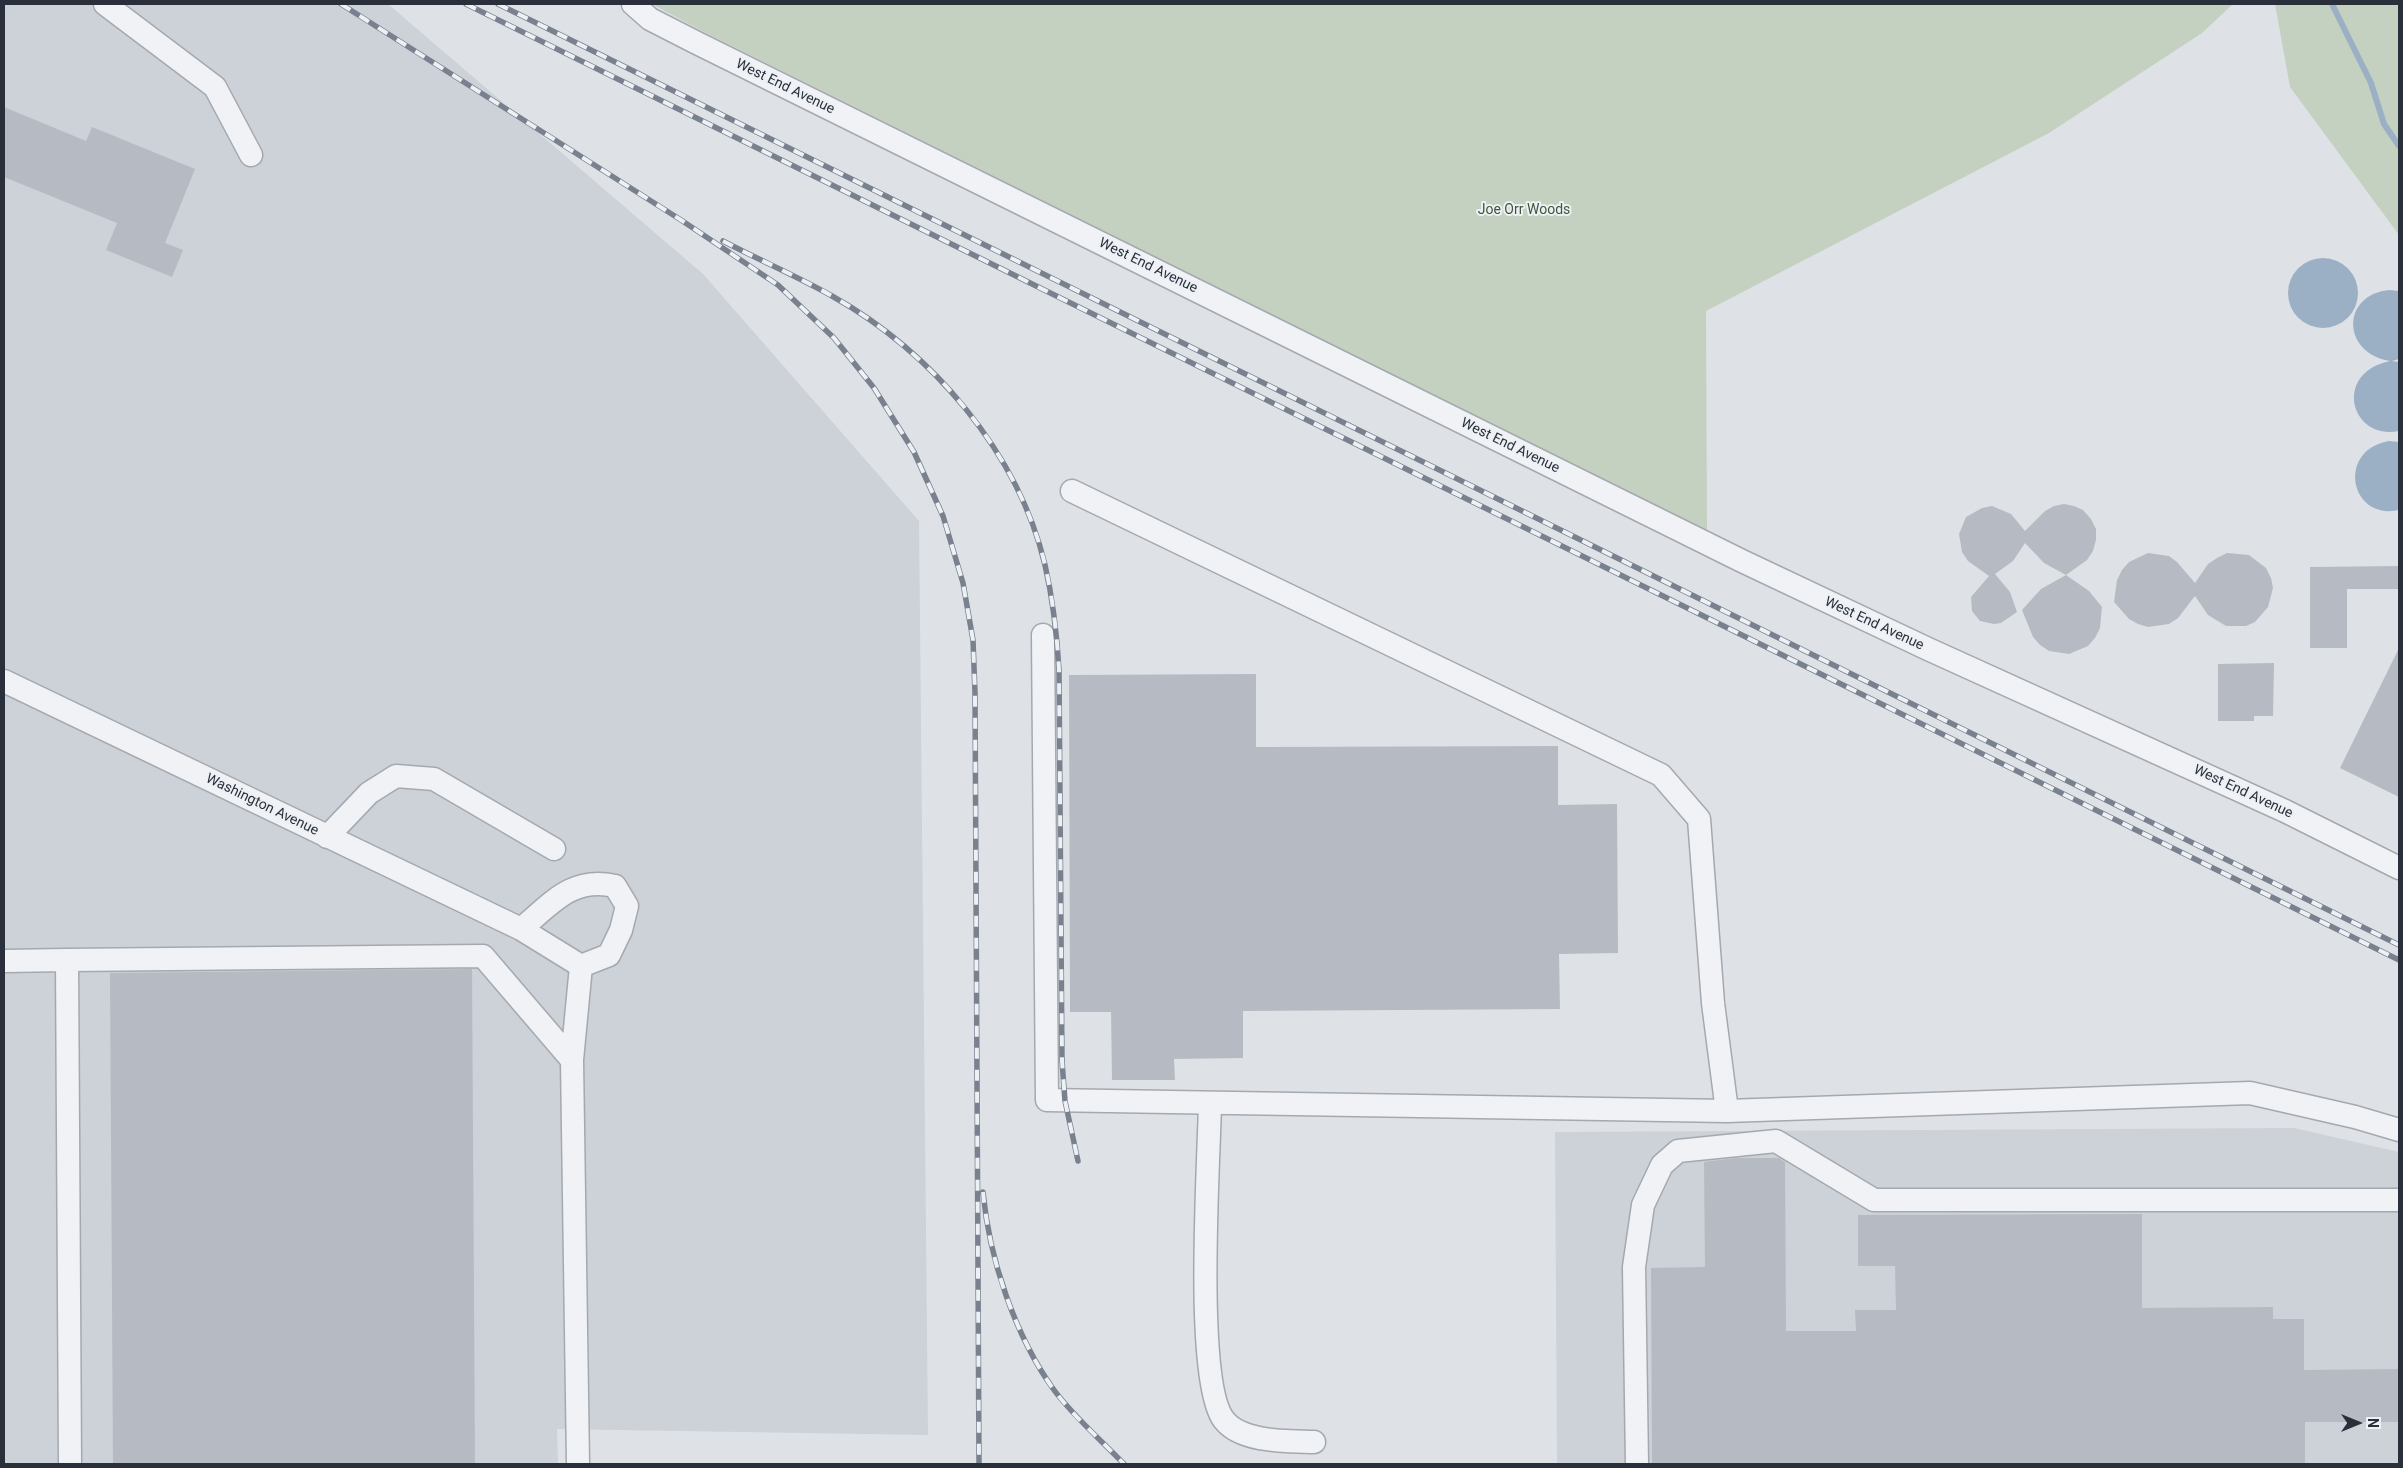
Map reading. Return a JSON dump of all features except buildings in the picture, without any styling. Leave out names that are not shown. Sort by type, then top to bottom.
[{"type":"street","points":[[105,4],[215,87],[251,155]]},
{"type":"street","name":"West End Avenue","points":[[633,4],[650,19],[687,38],[1742,561],[1928,649],[2285,811],[2399,868]]},
{"type":"street","points":[[1072,491],[1661,775],[1699,819],[1713,1003],[1727,1112]]},
{"type":"street","points":[[1043,635],[1048,1100],[1727,1112],[2250,1094],[2355,1117],[2399,1130]]},
{"type":"street","name":"Washington Avenue","points":[[4,682],[520,929],[581,966]]},
{"type":"street","points":[[327,836],[369,793],[396,776],[434,780],[554,849]]},
{"type":"street","points":[[520,929],[570,888],[598,882],[615,886],[627,906],[621,930],[610,955],[581,966],[572,1060],[578,1464]]},
{"type":"street","points":[[4,961],[482,956],[572,1060]]},
{"type":"street","points":[[66,960],[70,1464]]},
{"type":"street","points":[[1210,1103],[1206,1302],[1209,1369],[1216,1404],[1224,1421],[1239,1432],[1266,1439],[1314,1442]]},
{"type":"street","points":[[1637,1464],[1634,1267],[1643,1205],[1662,1165],[1678,1151],[1776,1141],[1874,1200],[2399,1200]]},
{"type":"shaded area","points":[[4,4],[388,4],[703,274],[919,521],[928,1435],[557,1429],[558,1464],[4,1464]]},
{"type":"shaded area","points":[[2294,1128],[2399,1152],[2399,1464],[1557,1464],[1555,1132]]},
{"type":"green space","name":"Joe Orr Woods","points":[[652,4],[2233,4],[2202,33],[2049,133],[1706,311],[1707,531],[704,32]]},
{"type":"green space","points":[[2275,4],[2399,4],[2399,235],[2290,87]]},
{"type":"water","points":[[2330,258],[2343,264],[2352,273],[2356,279],[2358,293],[2356,307],[2348,318],[2337,326],[2316,328],[2309,326],[2298,318],[2290,307],[2288,286],[2290,279],[2298,268],[2309,260]]},
{"type":"water","points":[[2390,290],[2399,291],[2399,359],[2392,361],[2399,362],[2399,431],[2382,431],[2369,426],[2360,416],[2355,404],[2355,391],[2360,378],[2372,368],[2390,361],[2374,356],[2362,347],[2356,336],[2353,324],[2356,312],[2362,302],[2374,294]]},
{"type":"water","points":[[2389,441],[2399,442],[2399,510],[2382,511],[2369,505],[2360,495],[2356,483],[2356,470],[2361,457],[2372,447]]},
{"type":"waterway","points":[[2332,4],[2371,83],[2384,124],[2399,146]]},
{"type":"railway","points":[[341,4],[681,220],[778,285],[834,338],[874,388],[914,452],[943,516],[963,583],[973,640],[975,693],[979,1464]]},
{"type":"railway","points":[[466,4],[2399,960]]},
{"type":"railway","points":[[498,4],[2399,945]]},
{"type":"railway","points":[[723,241],[832,296],[869,319],[904,346],[936,376],[966,409],[992,445],[1014,483],[1032,523],[1048,578],[1059,670],[1062,1061],[1065,1101],[1078,1161]]},
{"type":"railway","points":[[983,1192],[991,1243],[998,1269],[1006,1295],[1027,1346],[1040,1369],[1062,1400],[1124,1464]]}]
